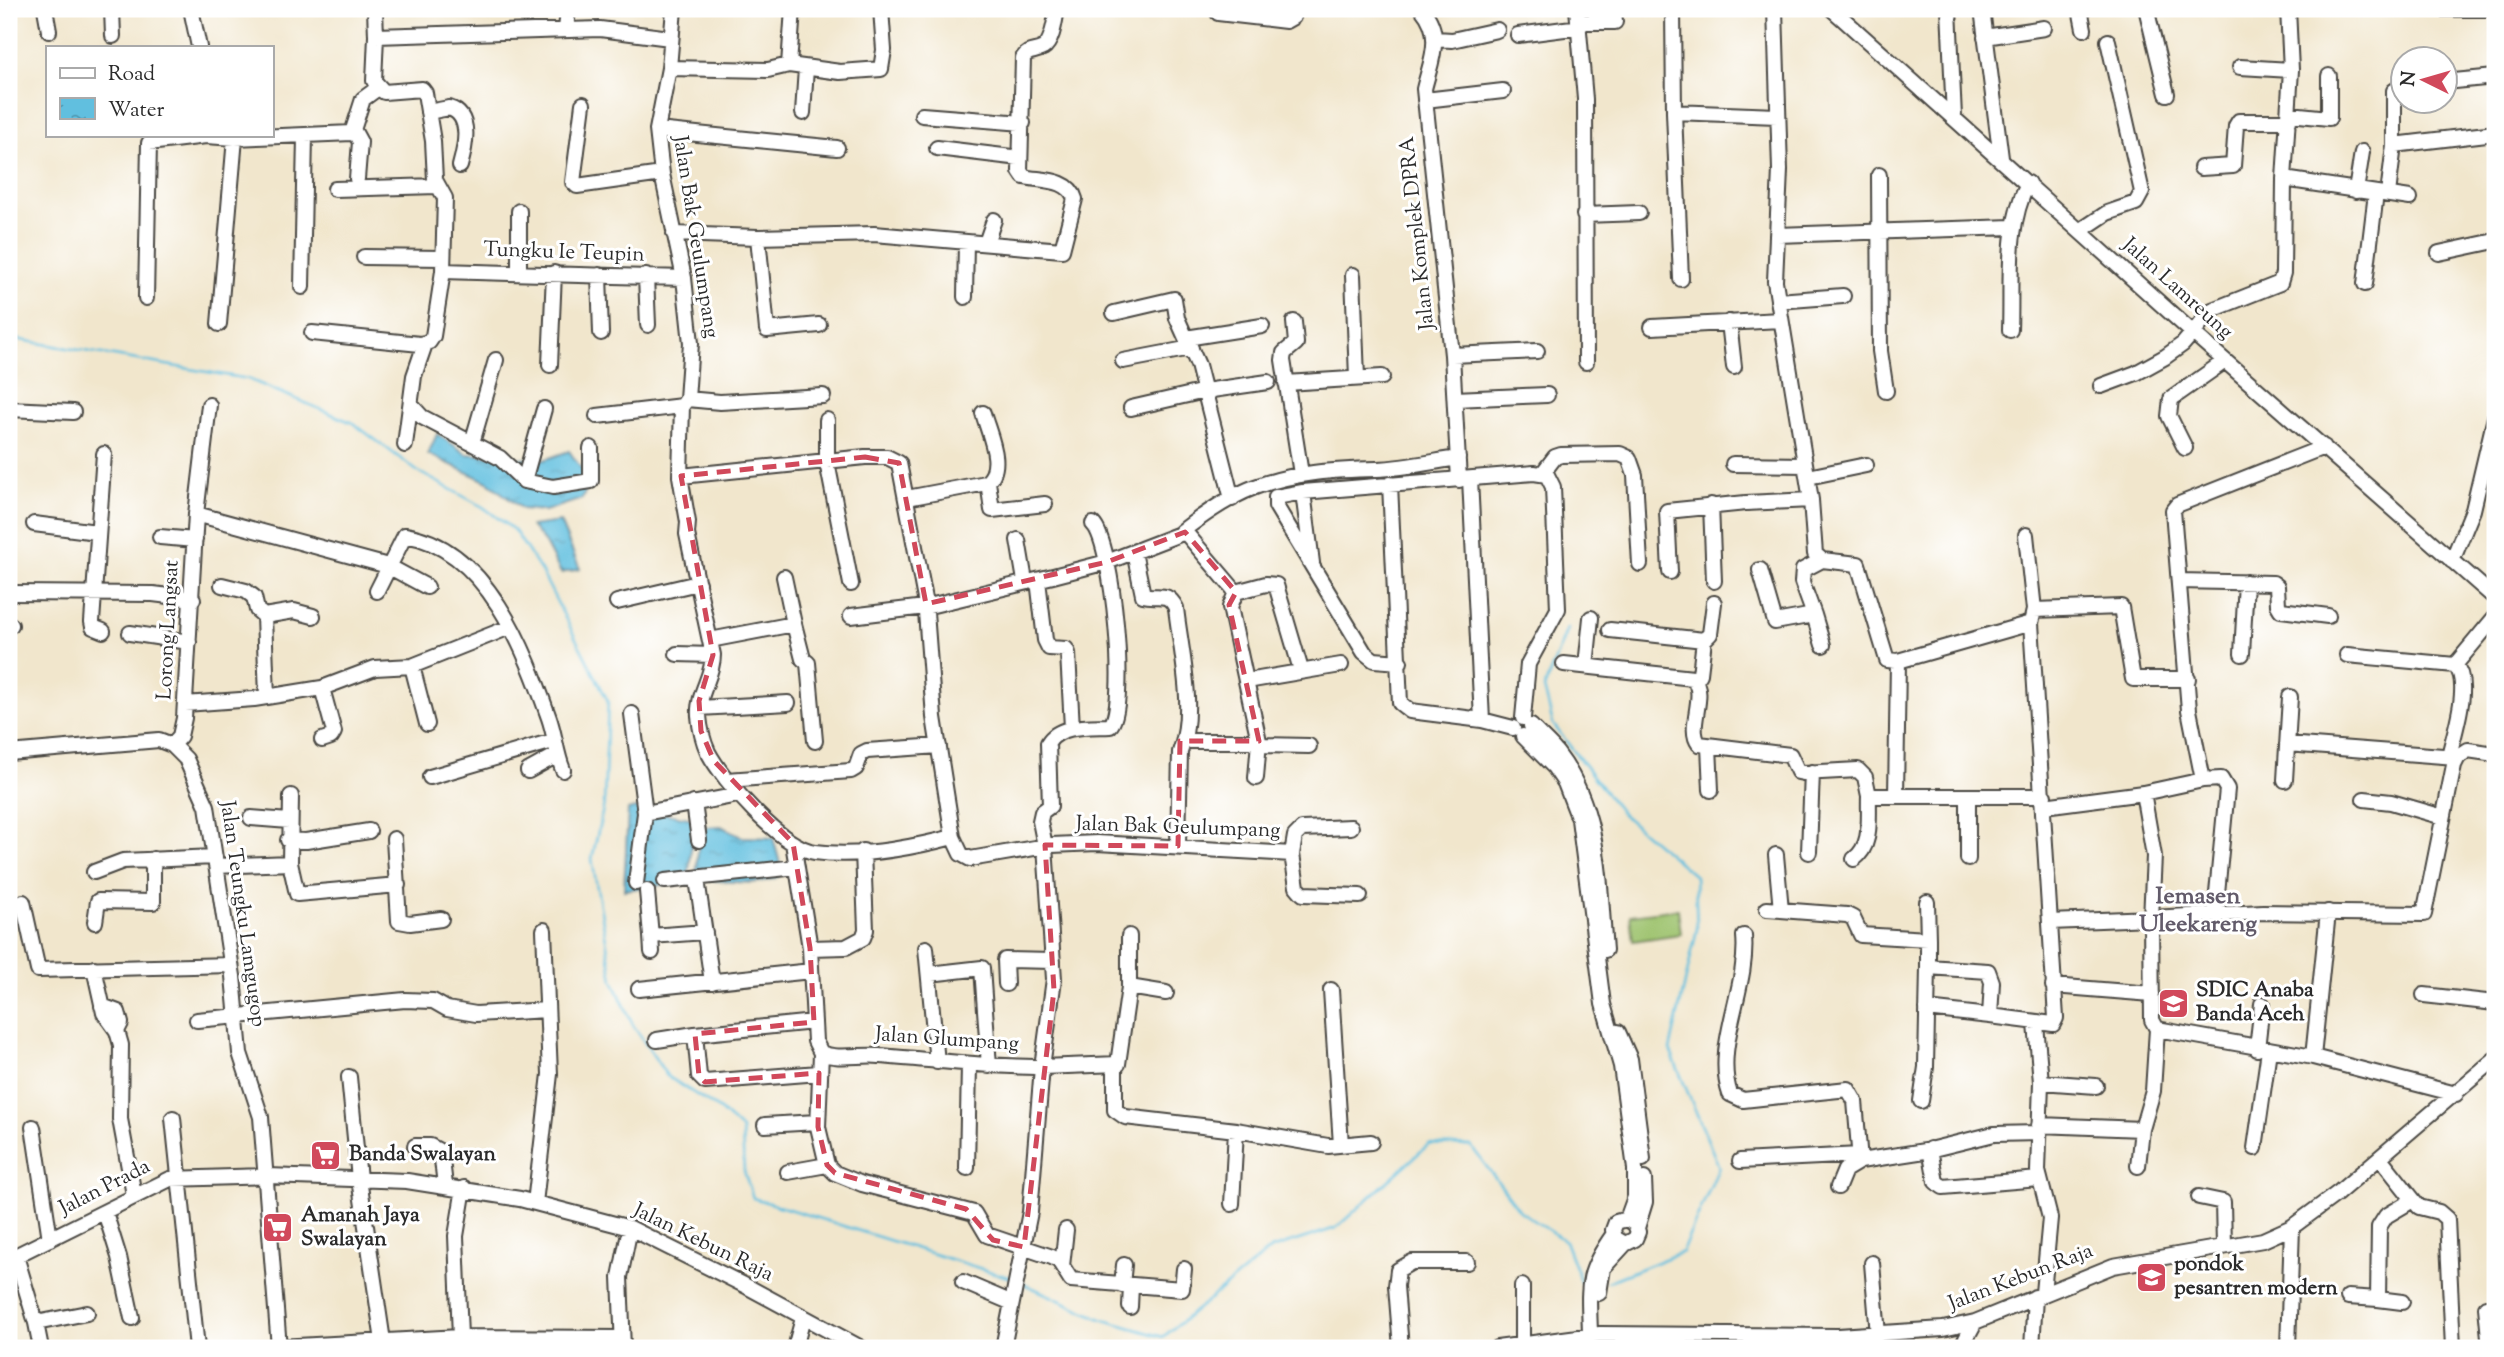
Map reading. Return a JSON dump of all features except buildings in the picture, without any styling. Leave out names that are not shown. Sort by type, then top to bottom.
[{"type":"street","points":[[46,9],[49,31]]},
{"type":"street","points":[[112,9],[113,36]]},
{"type":"street","points":[[191,9],[199,46]]},
{"type":"street","points":[[375,9],[374,80],[377,88]]},
{"type":"street","points":[[566,30],[568,9]]},
{"type":"street","name":"Jalan Bak Geulumpang","points":[[674,9],[669,68],[657,130],[662,174],[684,278],[691,344],[684,402],[681,476],[687,534],[713,655],[713,668],[699,709],[707,750],[738,794],[793,842],[815,852],[863,851],[953,837],[961,854],[970,859],[1045,846],[1097,844],[1178,846],[1292,854],[1295,836],[1302,829],[1351,827]]},
{"type":"street","points":[[789,65],[793,9]]},
{"type":"street","points":[[669,68],[768,70],[789,65],[840,72],[881,69],[884,50],[881,9]]},
{"type":"street","points":[[674,234],[758,237],[874,234],[1056,252],[1065,246],[1075,198],[1073,191],[1059,183],[1024,177],[1020,158],[1023,58],[1031,50],[1044,47],[1051,36],[1058,9]]},
{"type":"street","points":[[1218,13],[1286,21],[1293,17],[1294,9]]},
{"type":"street","points":[[1422,9],[1430,20],[1435,39],[1452,40],[1497,30]]},
{"type":"street","points":[[1518,35],[1579,19],[1615,22],[1614,9]]},
{"type":"street","points":[[1672,9],[1681,279]]},
{"type":"street","points":[[1775,9],[1780,170],[1778,300],[1807,471],[1814,551],[1822,560]]},
{"type":"street","points":[[1950,9],[1954,117]]},
{"type":"street","points":[[1982,9],[2001,158]]},
{"type":"street","points":[[2080,9],[2084,29]]},
{"type":"street","points":[[2153,9],[2147,12],[2167,94]]},
{"type":"street","points":[[2101,386],[2153,365],[2183,344],[2212,310],[2280,283],[2283,273],[2284,178],[2291,69],[2288,9]]},
{"type":"street","points":[[2441,9],[2495,9]]},
{"type":"street","name":"Jalan Lamreung","points":[[1834,10],[2192,332],[2495,598]]},
{"type":"street","points":[[1579,19],[1585,99],[1586,362]]},
{"type":"street","points":[[1985,37],[2044,28]]},
{"type":"street","points":[[376,36],[600,29],[670,37]]},
{"type":"street","name":"Jalan Komplek DPRA","points":[[1435,39],[1424,100],[1452,355],[1458,458],[1465,479],[1482,720]]},
{"type":"street","points":[[2080,231],[2107,212],[2136,203],[2142,192],[2108,41]]},
{"type":"street","points":[[2240,67],[2291,69]]},
{"type":"street","points":[[803,113],[806,68]]},
{"type":"street","points":[[2201,168],[2233,166],[2235,126],[2239,121],[2329,118],[2329,76]]},
{"type":"street","points":[[2458,81],[2495,77]]},
{"type":"street","points":[[377,88],[390,92],[423,90],[437,186],[445,198],[443,264],[433,336],[425,344],[414,376],[405,445]]},
{"type":"street","points":[[357,179],[360,142],[354,131],[363,99],[377,88]]},
{"type":"street","points":[[1424,100],[1503,91]]},
{"type":"street","points":[[583,104],[573,182],[577,186],[662,174]]},
{"type":"street","points":[[428,112],[449,108],[460,116],[466,142],[460,166]]},
{"type":"street","points":[[1674,112],[1777,116]]},
{"type":"street","points":[[922,115],[1023,123]]},
{"type":"street","points":[[2365,284],[2394,145],[2394,116]]},
{"type":"street","points":[[657,130],[837,148]]},
{"type":"street","points":[[216,136],[305,136],[354,131]]},
{"type":"street","points":[[2394,145],[2495,133]]},
{"type":"street","points":[[146,298],[148,145],[152,141],[197,136]]},
{"type":"street","points":[[302,287],[305,136]]},
{"type":"street","points":[[219,324],[235,138]]},
{"type":"street","points":[[937,148],[1020,158]]},
{"type":"street","points":[[2356,191],[2362,152]]},
{"type":"street","points":[[1879,176],[1880,351],[1886,391]]},
{"type":"street","points":[[2284,178],[2410,198]]},
{"type":"street","points":[[2010,330],[2012,227],[2018,203],[2028,183]]},
{"type":"street","points":[[335,189],[437,186]]},
{"type":"street","points":[[519,212],[519,272]]},
{"type":"street","points":[[1584,215],[1639,213]]},
{"type":"street","points":[[986,243],[994,220]]},
{"type":"street","points":[[1777,235],[2012,227]]},
{"type":"street","points":[[758,237],[767,330],[819,325]]},
{"type":"street","points":[[2439,253],[2495,241]]},
{"type":"street","points":[[965,297],[966,242]]},
{"type":"street","name":"Tungku Ie Teupin","points":[[364,257],[519,272],[684,278]]},
{"type":"street","points":[[550,365],[554,273]]},
{"type":"street","points":[[599,275],[601,333]]},
{"type":"street","points":[[1353,275],[1357,379]]},
{"type":"street","points":[[646,276],[648,325]]},
{"type":"street","points":[[1778,300],[1843,296]]},
{"type":"street","points":[[1114,313],[1174,299],[1177,318],[1205,391],[1232,499]]},
{"type":"street","points":[[1652,327],[1780,320]]},
{"type":"street","points":[[1294,322],[1296,343],[1284,354],[1283,359],[1301,474]]},
{"type":"street","points":[[1729,322],[1734,367]]},
{"type":"street","points":[[1123,361],[1262,326]]},
{"type":"street","points":[[312,333],[425,344]]},
{"type":"street","points":[[1452,355],[1537,351]]},
{"type":"street","points":[[472,443],[496,360]]},
{"type":"street","points":[[2185,448],[2169,416],[2171,399],[2225,361]]},
{"type":"street","points":[[1286,383],[1382,377]]},
{"type":"street","points":[[1131,408],[1205,391],[1268,382]]},
{"type":"street","points":[[1455,399],[1547,395]]},
{"type":"street","points":[[597,416],[684,402],[823,396]]},
{"type":"street","name":"Lorong Langsat","points":[[172,745],[180,736],[186,704],[196,514],[209,405]]},
{"type":"street","points":[[411,405],[422,417],[500,458],[524,481],[553,487],[591,481],[591,447]]},
{"type":"street","points":[[9,409],[73,412]]},
{"type":"street","points":[[524,481],[544,409]]},
{"type":"street","points":[[907,498],[988,482],[996,472],[997,465],[983,413]]},
{"type":"street","points":[[2452,561],[2473,510],[2495,417]]},
{"type":"street","points":[[827,420],[827,462],[851,584]]},
{"type":"street","points":[[2203,780],[2191,726],[2172,521],[2174,507],[2324,447]]},
{"type":"street","points":[[103,631],[93,627],[92,622],[104,454]]},
{"type":"street","points":[[1542,474],[1555,457],[1561,455],[1620,454],[1629,458],[1635,475],[1640,564]]},
{"type":"street","points":[[681,476],[887,457],[899,463],[925,607],[939,747],[953,837]]},
{"type":"street","points":[[851,615],[925,607],[1107,562],[1181,532],[1208,512],[1253,487],[1301,474],[1458,458]]},
{"type":"street","points":[[1733,464],[1807,471],[1866,465]]},
{"type":"street","points":[[1400,662],[1374,660],[1364,652],[1313,571],[1275,503],[1278,495],[1542,474],[1550,478],[1553,487],[1558,609],[1528,664],[1522,727]]},
{"type":"street","points":[[988,482],[992,510],[1045,505]]},
{"type":"street","points":[[1390,484],[1400,703],[1403,709],[1522,727],[1565,783],[1591,856],[1605,1019],[1621,1066],[1633,1155],[1635,1197],[1632,1223],[1635,1239],[1619,1239]]},
{"type":"street","points":[[1303,492],[1313,571]]},
{"type":"street","points":[[1670,572],[1668,511],[1711,505],[1811,500]]},
{"type":"street","points":[[1711,505],[1714,581]]},
{"type":"street","points":[[196,514],[388,566],[426,587]]},
{"type":"street","points":[[34,524],[97,532]]},
{"type":"street","points":[[1093,524],[1099,534],[1107,562],[1118,650],[1114,722],[1110,726],[1072,728],[1052,737],[1048,743],[1050,806],[1042,813],[1040,821],[1045,846],[1053,1002],[1042,1067],[1115,1065]]},
{"type":"street","points":[[1181,532],[1191,537],[1236,592]]},
{"type":"street","points":[[377,591],[401,536],[409,535],[431,545],[477,576],[509,627],[534,677],[551,723],[555,748],[563,770]]},
{"type":"street","points":[[1927,1009],[2036,1024],[2055,1022],[2044,862],[2044,801],[2026,535]]},
{"type":"street","points":[[160,537],[195,540]]},
{"type":"street","points":[[1018,540],[1045,640],[1049,648],[1066,649],[1068,653],[1072,728]]},
{"type":"street","points":[[1134,552],[1143,595],[1164,595],[1172,600],[1176,608],[1185,691],[1186,741],[1180,752],[1178,846]]},
{"type":"street","points":[[1823,645],[1802,582],[1803,570],[1822,560],[1858,564],[1888,655],[1896,796]]},
{"type":"street","points":[[1760,570],[1775,622],[1814,615]]},
{"type":"street","points":[[784,577],[803,659],[808,663],[816,741]]},
{"type":"street","points":[[2179,580],[2276,584],[2281,610],[2328,617]]},
{"type":"street","points":[[2242,654],[2246,582]]},
{"type":"street","points":[[617,602],[698,583]]},
{"type":"street","points":[[1236,592],[1266,584],[1276,585],[1301,670]]},
{"type":"street","points":[[222,586],[238,588],[254,597],[257,610],[264,616],[267,696]]},
{"type":"street","points":[[1236,592],[1230,607],[1260,743],[1256,778]]},
{"type":"street","points":[[9,593],[93,596],[153,594],[192,599]]},
{"type":"street","points":[[1714,603],[1710,634],[1704,640],[1700,674],[1696,680],[1696,739],[1699,744],[1709,746],[1790,755],[1799,772],[1861,771],[1869,796],[1866,846],[1854,859]]},
{"type":"street","points":[[1888,655],[2032,616],[2121,607],[2133,680],[2188,679]]},
{"type":"street","points":[[264,616],[294,611],[313,616]]},
{"type":"street","points":[[2455,666],[2495,617]]},
{"type":"street","points":[[1586,666],[1591,618]]},
{"type":"street","points":[[710,640],[794,624]]},
{"type":"street","points":[[186,704],[322,688],[374,668],[412,666],[509,627]]},
{"type":"street","points":[[1610,630],[1704,640]]},
{"type":"street","points":[[130,634],[189,642]]},
{"type":"street","points":[[677,654],[713,655]]},
{"type":"street","points":[[2347,655],[2455,666]]},
{"type":"street","points":[[1564,664],[1696,680]]},
{"type":"street","points":[[1247,681],[1341,665]]},
{"type":"street","points":[[412,666],[428,724]]},
{"type":"street","points":[[2050,922],[2215,914],[2424,914],[2443,817],[2464,681],[2455,666]]},
{"type":"street","points":[[322,688],[334,732],[331,737],[322,740]]},
{"type":"street","points":[[2285,780],[2290,697]]},
{"type":"street","points":[[699,709],[788,704]]},
{"type":"street","points":[[632,714],[645,813],[642,887],[652,952]]},
{"type":"street","points":[[9,753],[159,740],[172,745]]},
{"type":"street","points":[[1186,741],[1309,746]]},
{"type":"street","points":[[2287,744],[2453,756],[2475,749],[2495,754]]},
{"type":"street","name":"Jalan Teungku Lamgugop","points":[[172,745],[186,759],[202,789],[231,965],[240,1053],[261,1117],[268,1176],[279,1347]]},
{"type":"street","points":[[1709,746],[1711,790]]},
{"type":"street","points":[[727,780],[851,771],[856,768],[861,754],[867,751],[939,747]]},
{"type":"street","points":[[528,771],[555,748]]},
{"type":"street","points":[[430,778],[555,748]]},
{"type":"street","points":[[1809,852],[1812,772]]},
{"type":"street","points":[[1869,796],[1968,796],[2044,801],[2143,793],[2203,780],[2221,779],[2227,785],[2215,914]]},
{"type":"street","points":[[2138,1166],[2142,1129],[2153,1091],[2157,1029],[2152,1020],[2151,918],[2154,856],[2143,793]]},
{"type":"street","points":[[645,813],[738,794]]},
{"type":"street","points":[[291,796],[288,840],[297,894],[398,885]]},
{"type":"street","points":[[1968,796],[1968,859]]},
{"type":"street","points":[[2364,799],[2391,802],[2443,817]]},
{"type":"street","points":[[694,803],[699,840]]},
{"type":"street","points":[[251,818],[289,821]]},
{"type":"street","points":[[288,840],[306,841],[369,831]]},
{"type":"street","points":[[394,839],[399,921],[410,923],[441,919]]},
{"type":"street","points":[[793,842],[810,948],[816,1048],[821,1053],[817,1122],[827,1165],[835,1173],[862,1184],[966,1209],[974,1213],[986,1235],[993,1240],[1052,1257],[1071,1280],[1182,1289],[1184,1269]]},
{"type":"street","points":[[810,948],[846,947],[863,938],[866,930],[863,851]]},
{"type":"street","points":[[1292,854],[1297,887],[1303,894],[1360,896]]},
{"type":"street","points":[[1776,855],[1774,910],[1847,915],[1853,918],[1861,935],[1928,939]]},
{"type":"street","points":[[95,922],[98,901],[153,902],[153,859]]},
{"type":"street","points":[[94,872],[123,861],[153,859],[290,863]]},
{"type":"street","points":[[665,881],[797,867]]},
{"type":"street","points":[[698,886],[712,982]]},
{"type":"street","points":[[23,902],[38,970],[231,965]]},
{"type":"street","points":[[1921,1101],[1926,1068],[1927,902]]},
{"type":"street","points":[[2313,1057],[2328,912]]},
{"type":"street","points":[[535,1203],[550,1074],[544,929]]},
{"type":"street","points":[[650,936],[705,932]]},
{"type":"street","points":[[1129,936],[1129,987],[1119,1060],[1115,1065],[1115,1101],[1118,1114],[1328,1146],[1371,1142]]},
{"type":"street","points":[[1744,936],[1744,966],[1732,1018],[1727,1061],[1730,1094],[1743,1100],[1848,1089],[1855,1101],[1860,1158]]},
{"type":"street","points":[[926,948],[937,1062]]},
{"type":"street","points":[[1006,984],[1005,960],[1053,961]]},
{"type":"street","points":[[1928,967],[1987,971],[1992,982],[1990,1016]]},
{"type":"street","points":[[94,968],[102,1006],[107,1019],[117,1031],[121,1045],[119,1102],[123,1145],[134,1195]]},
{"type":"street","points":[[929,974],[982,968],[989,1066]]},
{"type":"street","points":[[639,989],[811,971]]},
{"type":"street","points":[[2053,986],[2152,994]]},
{"type":"street","points":[[1129,987],[1166,993]]},
{"type":"street","points":[[1331,990],[1341,1145]]},
{"type":"street","points":[[2424,995],[2495,1003]]},
{"type":"street","points":[[197,1020],[405,1000],[433,1001],[447,1009],[476,1014],[547,1010]]},
{"type":"street","points":[[2255,1148],[2263,1050],[2262,1004]]},
{"type":"street","points":[[657,1040],[814,1022]]},
{"type":"street","points":[[2032,1348],[2050,1218],[2039,1179],[2041,1082],[2036,1024]]},
{"type":"street","points":[[2157,1029],[2313,1057],[2456,1094]]},
{"type":"street","points":[[695,1034],[699,1076],[705,1082],[819,1073]]},
{"type":"street","name":"Jalan Glumpang","points":[[821,1053],[969,1065],[1042,1067],[1024,1250],[1010,1302],[1003,1348]]},
{"type":"street","name":"Jalan Kebun Raja","points":[[1497,1348],[1595,1335],[1663,1342],[1921,1332],[1975,1322],[2113,1266],[2263,1240],[2292,1227],[2381,1159],[2495,1059]]},
{"type":"street","points":[[967,1168],[969,1065]]},
{"type":"street","points":[[349,1077],[359,1179],[384,1345]]},
{"type":"street","points":[[2041,1082],[2096,1086]]},
{"type":"street","points":[[173,1118],[197,1348]]},
{"type":"street","points":[[765,1125],[817,1122]]},
{"type":"street","points":[[33,1127],[50,1240]]},
{"type":"street","points":[[1740,1161],[1860,1158],[1930,1149],[1994,1134],[2039,1129],[2142,1129]]},
{"type":"street","points":[[1233,1204],[1236,1130]]},
{"type":"street","points":[[415,1146],[430,1146],[441,1152],[445,1185]]},
{"type":"street","points":[[1930,1149],[1936,1182],[1942,1187],[2039,1179]]},
{"type":"street","points":[[1838,1187],[1845,1170],[1860,1158]]},
{"type":"street","points":[[2381,1159],[2418,1207],[2439,1212],[2447,1219],[2453,1348]]},
{"type":"street","points":[[788,1172],[827,1165]]},
{"type":"street","name":"Jalan Kebun Raja","points":[[268,1176],[445,1185],[535,1203],[630,1228],[739,1282],[861,1348]]},
{"type":"street","name":"Jalan Prada","points":[[12,1258],[164,1181],[181,1178],[268,1176]]},
{"type":"street","points":[[460,1337],[456,1236],[464,1188]]},
{"type":"street","points":[[2199,1197],[2223,1202],[2224,1246]]},
{"type":"street","points":[[2378,1299],[2379,1227],[2386,1216],[2413,1200]]},
{"type":"street","points":[[105,1212],[119,1257],[132,1318]]},
{"type":"street","points":[[1595,1335],[1595,1275],[1606,1264],[1619,1239],[1616,1222],[1632,1223]]},
{"type":"street","points":[[2288,1348],[2292,1227]]},
{"type":"street","points":[[279,1347],[384,1345],[460,1337],[623,1343],[620,1277],[630,1228]]},
{"type":"street","points":[[1062,1266],[1066,1230]]},
{"type":"street","points":[[12,1258],[36,1323],[41,1348]]},
{"type":"street","points":[[1401,1348],[1396,1286],[1398,1270],[1412,1262],[1467,1262]]},
{"type":"street","points":[[1872,1263],[1878,1335]]},
{"type":"street","points":[[1124,1265],[1130,1307]]},
{"type":"street","points":[[963,1282],[1010,1302]]},
{"type":"street","points":[[1521,1286],[1522,1343]]},
{"type":"street","points":[[2348,1297],[2402,1301]]},
{"type":"street","points":[[2486,1307],[2490,1348]]},
{"type":"street","points":[[36,1323],[87,1313]]},
{"type":"street","points":[[795,1348],[803,1318]]},
{"type":"street","points":[[1961,1348],[1975,1322]]},
{"type":"highlighted area","points":[[865,457],[899,463],[926,604],[1107,562],[1185,532],[1236,592],[1229,605],[1259,741],[1180,741],[1178,846],[1045,845],[1054,990],[1024,1247],[993,1240],[966,1209],[835,1173],[827,1165],[818,1127],[819,1073],[705,1082],[699,1076],[695,1034],[814,1022],[810,948],[793,843],[714,761],[701,731],[699,701],[713,655],[681,476]]},
{"type":"green space","points":[[1678,909],[1681,934],[1633,941],[1630,915]]},
{"type":"water","points":[[437,434],[467,454],[544,460],[569,451],[590,481],[582,499],[545,511],[522,509],[488,482],[428,454]]},
{"type":"water","points":[[560,522],[580,569],[561,573],[545,543],[531,526]]},
{"type":"water","points":[[635,808],[694,819],[688,881],[624,890],[628,810]]},
{"type":"water","points":[[721,826],[741,837],[773,838],[783,874],[774,879],[753,882],[696,879],[699,834],[707,827]]},
{"type":"waterway","points":[[9,338],[248,379],[353,423],[417,471],[483,507],[514,530],[541,571],[608,701],[604,804],[592,859],[613,980],[633,1025],[667,1076],[720,1110],[742,1130],[744,1171],[753,1198],[1011,1278]]},
{"type":"waterway","points":[[1567,629],[1544,688],[1553,724],[1622,814],[1695,876],[1697,929],[1670,1050],[1719,1167],[1682,1252],[1607,1282]]},
{"type":"waterway","points":[[1020,1282],[1101,1319],[1163,1337],[1271,1249],[1336,1228],[1429,1144],[1471,1146],[1520,1211],[1565,1241],[1581,1283],[1586,1283]]},
{"type":"place","name":"SDIC Anaba Banda Aceh","points":[[2173,1003]]},
{"type":"place","name":"Banda Swalayan","points":[[326,1155]]},
{"type":"place","name":"Amanah Jaya Swalayan","points":[[278,1228]]},
{"type":"place","name":"pondok pesantren modern","points":[[2151,1277]]},
{"type":"district","name":"Iemasen Uleekareng","points":[[2198,911]]}]
